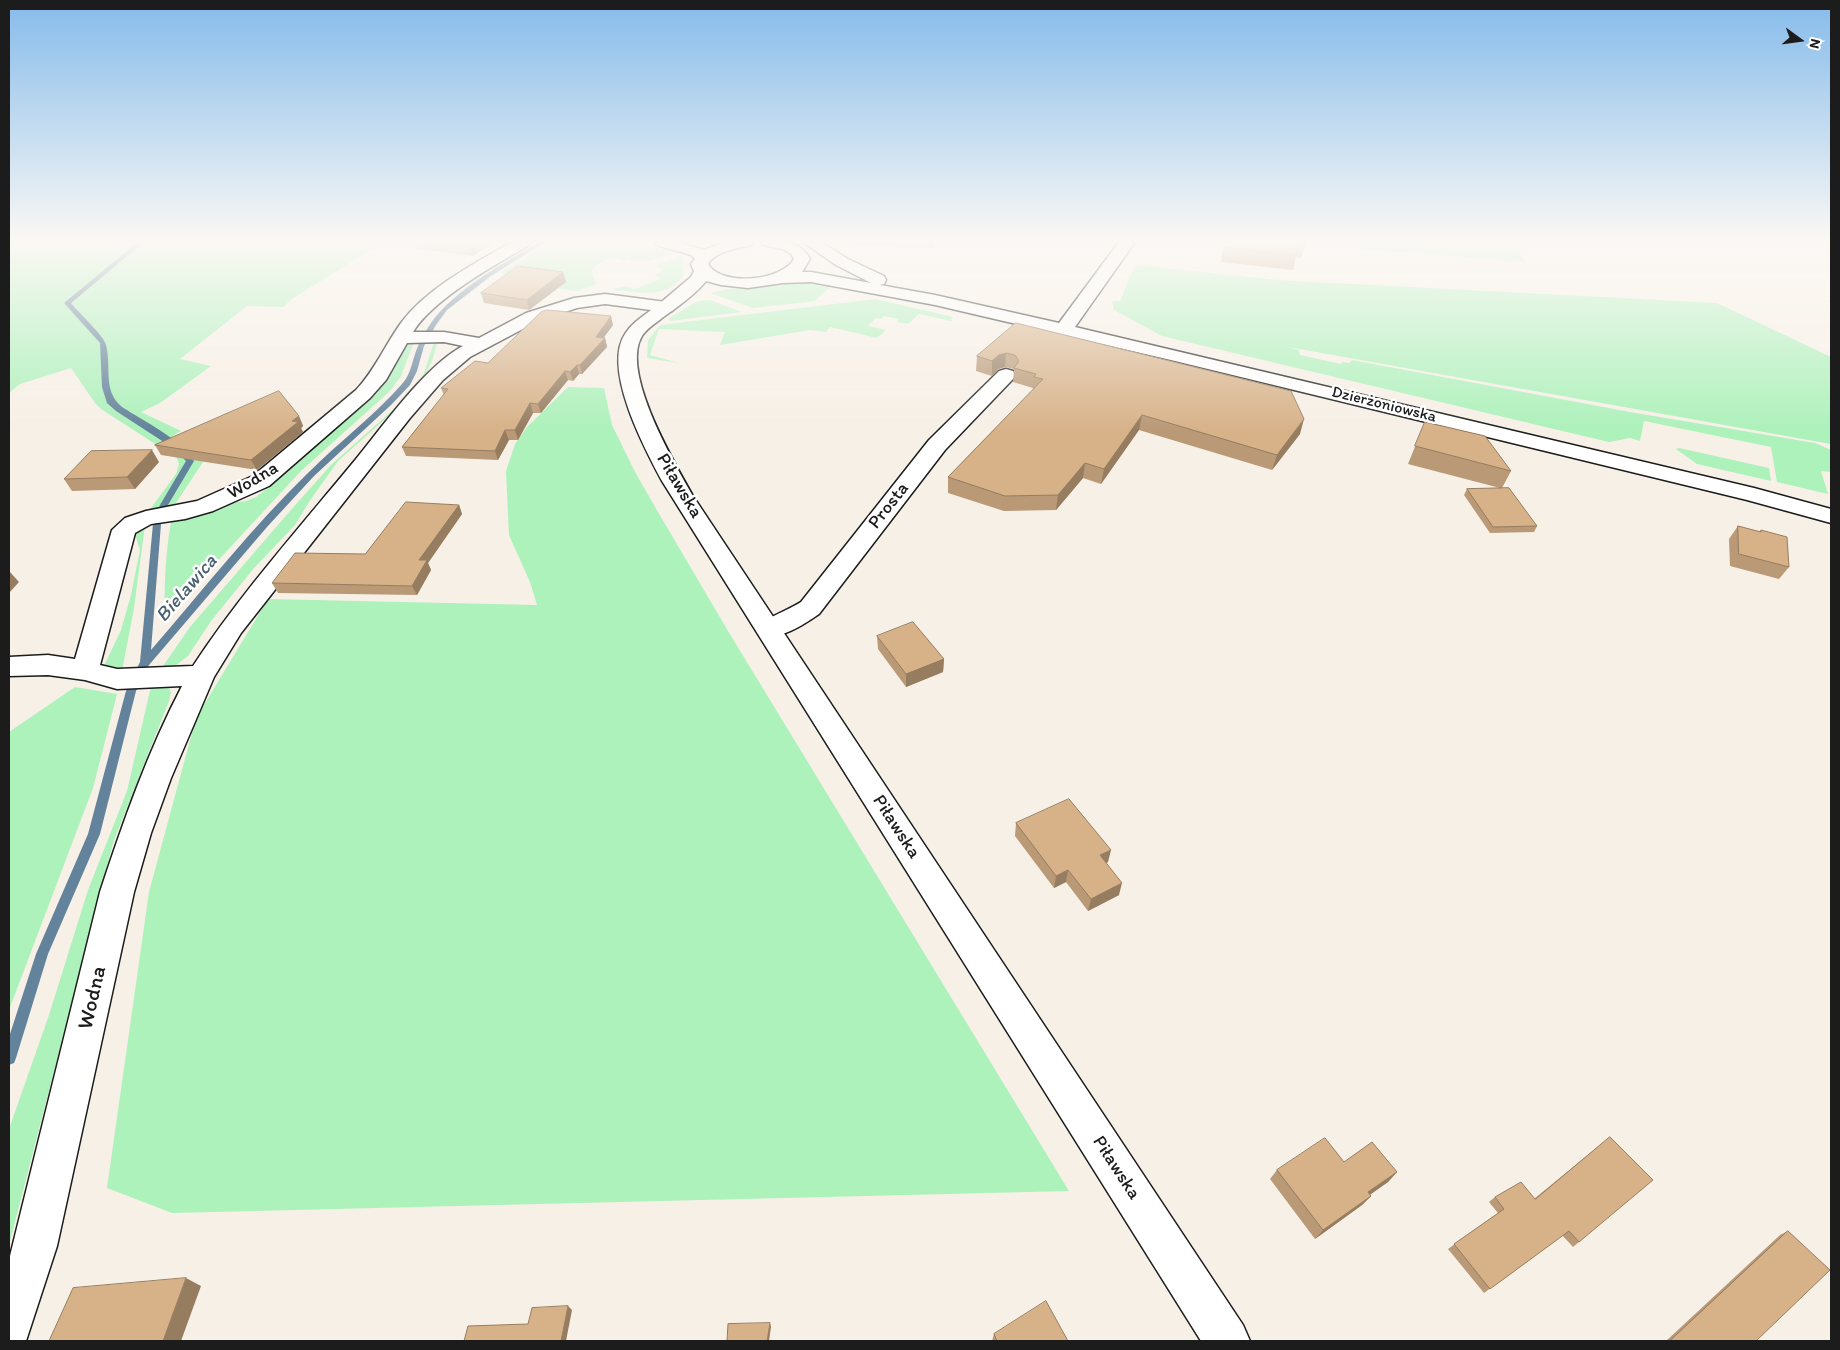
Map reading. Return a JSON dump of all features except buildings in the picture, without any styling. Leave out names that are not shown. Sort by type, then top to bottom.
[{"type":"street","name":"Wodna","points":[[85,670],[123,532],[130,524],[148,517],[195,510],[244,490],[269,475],[363,394],[418,338],[417,315],[428,305]]},
{"type":"street","name":"Wodna","points":[[9,1328],[35,1246],[120,884],[135,832],[188,701],[201,675],[247,605],[403,414],[445,367],[478,344],[532,317],[568,305]]},
{"type":"street","name":"Wodna","points":[[653,305],[666,307]]},
{"type":"street","name":"Piławska","points":[[668,305],[640,327],[631,338],[628,366],[637,403],[654,444],[682,496],[1227,1341]]},
{"type":"street","name":"Piławska","points":[[666,307],[671,305]]},
{"type":"street","name":"Dzierżoniowska","points":[[956,305],[1457,423],[1754,495],[1831,516]]},
{"type":"street","points":[[1063,330],[1081,305]]},
{"type":"street","points":[[418,338],[456,338],[478,344]]},
{"type":"street","name":"Prosta","points":[[769,629],[797,618],[810,608],[937,445],[1006,375]]},
{"type":"street","points":[[9,666],[48,665],[85,670],[120,679],[201,675]]},
{"type":"green space","points":[[9,305],[285,305],[283,307],[247,306],[180,359],[211,366],[160,403],[141,412],[181,431],[172,436],[200,455],[203,462],[172,509],[148,512],[176,474],[179,464],[177,458],[101,409],[71,368],[20,384],[9,393]]},
{"type":"green space","points":[[691,305],[723,305],[742,312],[670,321],[669,318]]},
{"type":"green space","points":[[744,305],[780,305],[753,308]]},
{"type":"green space","points":[[825,305],[901,305],[953,317],[951,321],[919,314],[908,324],[897,322],[899,319],[884,316],[881,319],[876,318],[868,326],[886,330],[877,338],[830,327],[826,332],[810,330],[720,345],[725,332],[659,329],[650,355],[679,363],[647,358],[648,340],[660,325]]},
{"type":"green space","points":[[1113,305],[1721,305],[1831,357],[1831,444],[1288,347],[1299,350],[1300,355],[1341,364],[1343,362],[1349,363],[1352,360],[1630,412],[1815,443],[1831,450],[1831,472],[1821,471],[1828,494],[1777,482],[1771,447],[1644,421],[1640,441],[1630,438],[1609,442],[1162,336],[1114,310]]},
{"type":"green space","points":[[414,342],[401,376],[390,391],[301,471],[224,554],[165,622],[165,572],[171,522],[145,525],[134,608],[122,671],[109,669],[105,664],[121,630],[131,595],[140,550],[135,534],[140,527],[146,523],[223,504],[246,501],[256,497],[283,476],[369,399],[387,378],[404,346]]},
{"type":"green space","points":[[434,342],[437,342],[437,344],[432,361],[423,379],[404,402],[338,461],[295,525],[254,568],[211,621],[188,656],[175,666],[161,669],[190,627],[331,465],[403,401],[416,386],[424,373]]},
{"type":"green space","points":[[568,387],[604,388],[612,425],[635,472],[658,512],[728,631],[1069,1191],[172,1213],[107,1188],[149,892],[196,718],[268,599],[537,605],[530,582],[509,535],[506,471],[515,444],[528,426]]},
{"type":"green space","points":[[1679,448],[1769,468],[1771,481],[1697,464],[1676,449]]},
{"type":"green space","points":[[151,686],[169,688],[171,692],[169,701],[113,843],[9,1245],[9,1129],[49,1015],[88,890],[127,791]]},
{"type":"green space","points":[[75,687],[117,694],[93,788],[9,1010],[9,732]]},
{"type":"waterway","points":[[69,305],[103,343],[106,387],[110,401],[119,409],[176,446],[190,461],[164,505],[157,524],[145,662]]},
{"type":"waterway","name":"Bielawica","points":[[9,1058],[42,954],[94,834],[131,691],[145,663],[264,525],[311,474],[407,383],[414,371],[421,346],[433,324],[450,305]]}]
